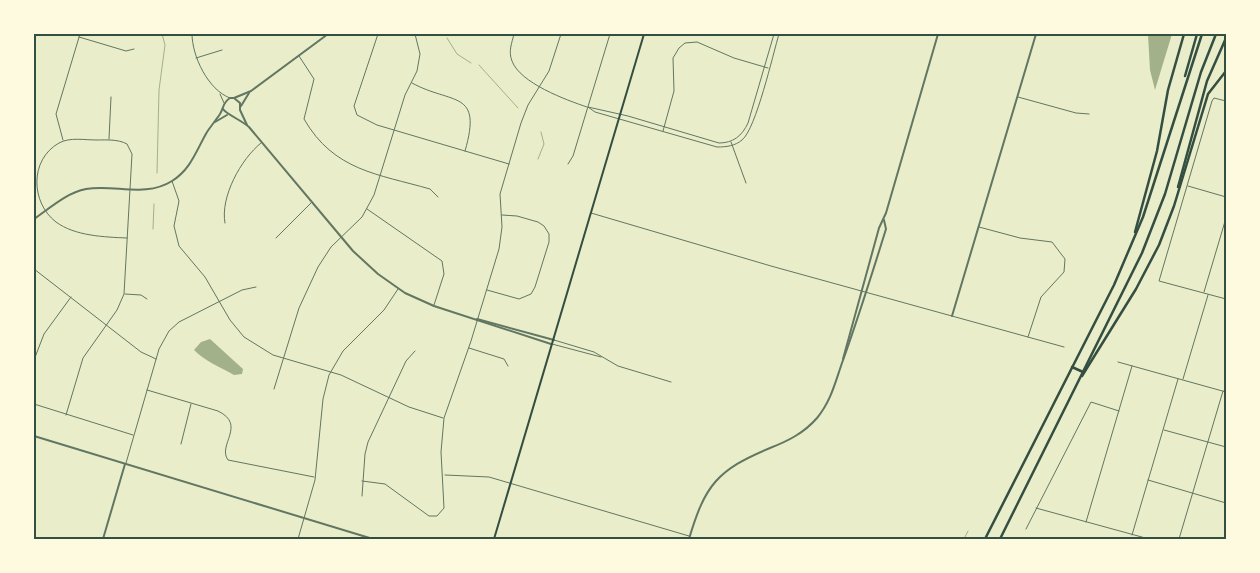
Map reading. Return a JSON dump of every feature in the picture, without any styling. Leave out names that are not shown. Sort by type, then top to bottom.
[{"type":"highway","points":[[1131,246],[1158,150],[1168,90],[1184,34]]},
{"type":"highway","points":[[1184,87],[1187,64],[1196,34]]},
{"type":"highway","points":[[985,539],[1131,246],[1143,217],[1202,34]]},
{"type":"highway","points":[[1000,539],[1145,246],[1165,194],[1201,72],[1216,34]]},
{"type":"highway","points":[[1174,206],[1184,161],[1207,82],[1226,38]]},
{"type":"highway","points":[[1072,393],[1136,289],[1159,245],[1174,206],[1208,94],[1226,71]]},
{"type":"highway","points":[[1072,367],[1083,372]]},
{"type":"main road","points":[[494,539],[644,34]]},
{"type":"street","points":[[64,141],[56,114],[80,34]]},
{"type":"street","points":[[34,219],[66,197],[84,190],[150,189],[172,181],[190,164],[223,109],[224,103],[219,91],[195,58],[192,34]]},
{"type":"street","points":[[219,91],[230,98],[251,91],[328,34]]},
{"type":"street","points":[[378,34],[354,106],[355,113],[372,124],[509,164]]},
{"type":"street","points":[[274,389],[299,308],[318,267],[326,253],[354,226],[367,209],[381,174],[405,95],[417,71],[420,54],[415,34]]},
{"type":"street","points":[[514,34],[510,50],[513,63],[522,74],[561,98],[619,119],[717,147],[732,145],[742,140],[751,126],[779,34]]},
{"type":"street","points":[[362,481],[385,484],[429,516],[437,516],[444,508],[441,452],[444,418],[501,242],[500,194],[509,164],[526,110],[552,62],[561,34]]},
{"type":"street","points":[[568,164],[573,156],[610,34]]},
{"type":"street","points":[[588,107],[718,143],[731,141],[745,129],[774,34]]},
{"type":"street","points":[[842,364],[879,228],[884,220],[938,34]]},
{"type":"street","points":[[952,316],[1036,34]]},
{"type":"street","points":[[79,37],[126,51],[134,49]]},
{"type":"street","points":[[663,132],[674,90],[673,58],[678,48],[685,43],[697,42],[734,58],[769,69]]},
{"type":"street","points":[[195,58],[222,50]]},
{"type":"street","points":[[299,55],[314,78],[304,119],[340,160],[430,189],[438,196]]},
{"type":"street","points":[[412,82],[457,99],[466,107],[471,126],[465,151]]},
{"type":"street","points":[[233,116],[251,91]]},
{"type":"street","points":[[1017,96],[1076,113],[1089,114]]},
{"type":"street","points":[[109,140],[111,97]]},
{"type":"street","points":[[224,103],[230,98]]},
{"type":"street","points":[[234,98],[249,127],[341,238],[365,263],[398,288],[434,306],[552,344],[601,357],[633,371],[671,382]]},
{"type":"street","points":[[1226,101],[1214,98],[1159,280],[1226,299]]},
{"type":"street","points":[[223,109],[228,115],[233,116],[249,127]]},
{"type":"street","points":[[213,124],[228,115]]},
{"type":"street","points":[[66,414],[83,358],[120,305],[124,294],[130,190],[131,150],[127,144],[109,140],[64,141],[52,148],[45,157],[36,181],[37,196],[56,222],[86,234],[127,238]]},
{"type":"street","points":[[731,141],[746,183]]},
{"type":"street","points":[[225,223],[223,215],[236,174],[247,156],[261,142]]},
{"type":"street","points":[[172,181],[178,195],[174,226],[179,246],[205,277],[230,320],[244,337],[263,350],[330,372],[409,407],[444,418]]},
{"type":"street","points":[[1188,186],[1226,197]]},
{"type":"street","points":[[276,238],[312,203]]},
{"type":"street","points":[[367,209],[442,260],[444,274],[434,306]]},
{"type":"street","points":[[591,213],[1064,347]]},
{"type":"street","points":[[487,290],[519,299],[527,297],[535,287],[549,234],[544,226],[517,216],[501,215]]},
{"type":"street","points":[[1204,293],[1226,218]]},
{"type":"street","points":[[443,475],[478,475],[510,482],[690,538],[700,506],[719,477],[741,460],[792,439],[809,426],[831,397],[886,229],[884,220]]},
{"type":"street","points":[[979,227],[1020,238],[1050,241],[1065,259],[1064,272],[1047,288],[1038,304],[1028,337]]},
{"type":"street","points":[[34,269],[141,352],[156,359]]},
{"type":"street","points":[[103,539],[162,343],[174,327],[242,290],[256,288]]},
{"type":"street","points":[[298,539],[315,477],[323,399],[330,372],[343,351],[384,310],[398,288]]},
{"type":"street","points":[[124,294],[141,296],[147,299]]},
{"type":"street","points":[[1182,380],[1208,294]]},
{"type":"street","points":[[34,360],[44,334],[71,297]]},
{"type":"street","points":[[477,320],[491,322],[554,340],[594,352],[601,357]]},
{"type":"street","points":[[468,348],[504,359],[508,366]]},
{"type":"street","points":[[362,496],[366,448],[406,361],[415,351]]},
{"type":"street","points":[[1118,362],[1226,392]]},
{"type":"street","points":[[1086,522],[1132,366]]},
{"type":"street","points":[[1132,534],[1178,379]]},
{"type":"street","points":[[147,390],[218,411],[229,420],[232,430],[225,455],[228,460],[315,477]]},
{"type":"street","points":[[1179,539],[1223,391]]},
{"type":"street","points":[[1026,529],[1091,402],[1119,411]]},
{"type":"street","points":[[181,444],[191,403]]},
{"type":"street","points":[[34,404],[134,435]]},
{"type":"street","points":[[1163,430],[1226,447]]},
{"type":"street","points":[[34,436],[373,539]]},
{"type":"street","points":[[1148,480],[1226,503]]},
{"type":"street","points":[[1036,508],[1149,539]]},
{"type":"shaded area","points":[[1148,34],[1172,34],[1155,90],[1150,70]]},
{"type":"shaded area","points":[[210,339],[243,369],[242,374],[234,375],[208,361],[194,350],[201,342]]},
{"type":"waterway","points":[[157,173],[159,90],[165,45],[162,34]]},
{"type":"waterway","points":[[447,38],[457,54],[471,63]]},
{"type":"waterway","points":[[479,65],[518,108]]},
{"type":"waterway","points":[[538,159],[544,144],[541,132]]},
{"type":"waterway","points":[[153,229],[154,204]]},
{"type":"waterway","points":[[964,539],[968,531]]}]
